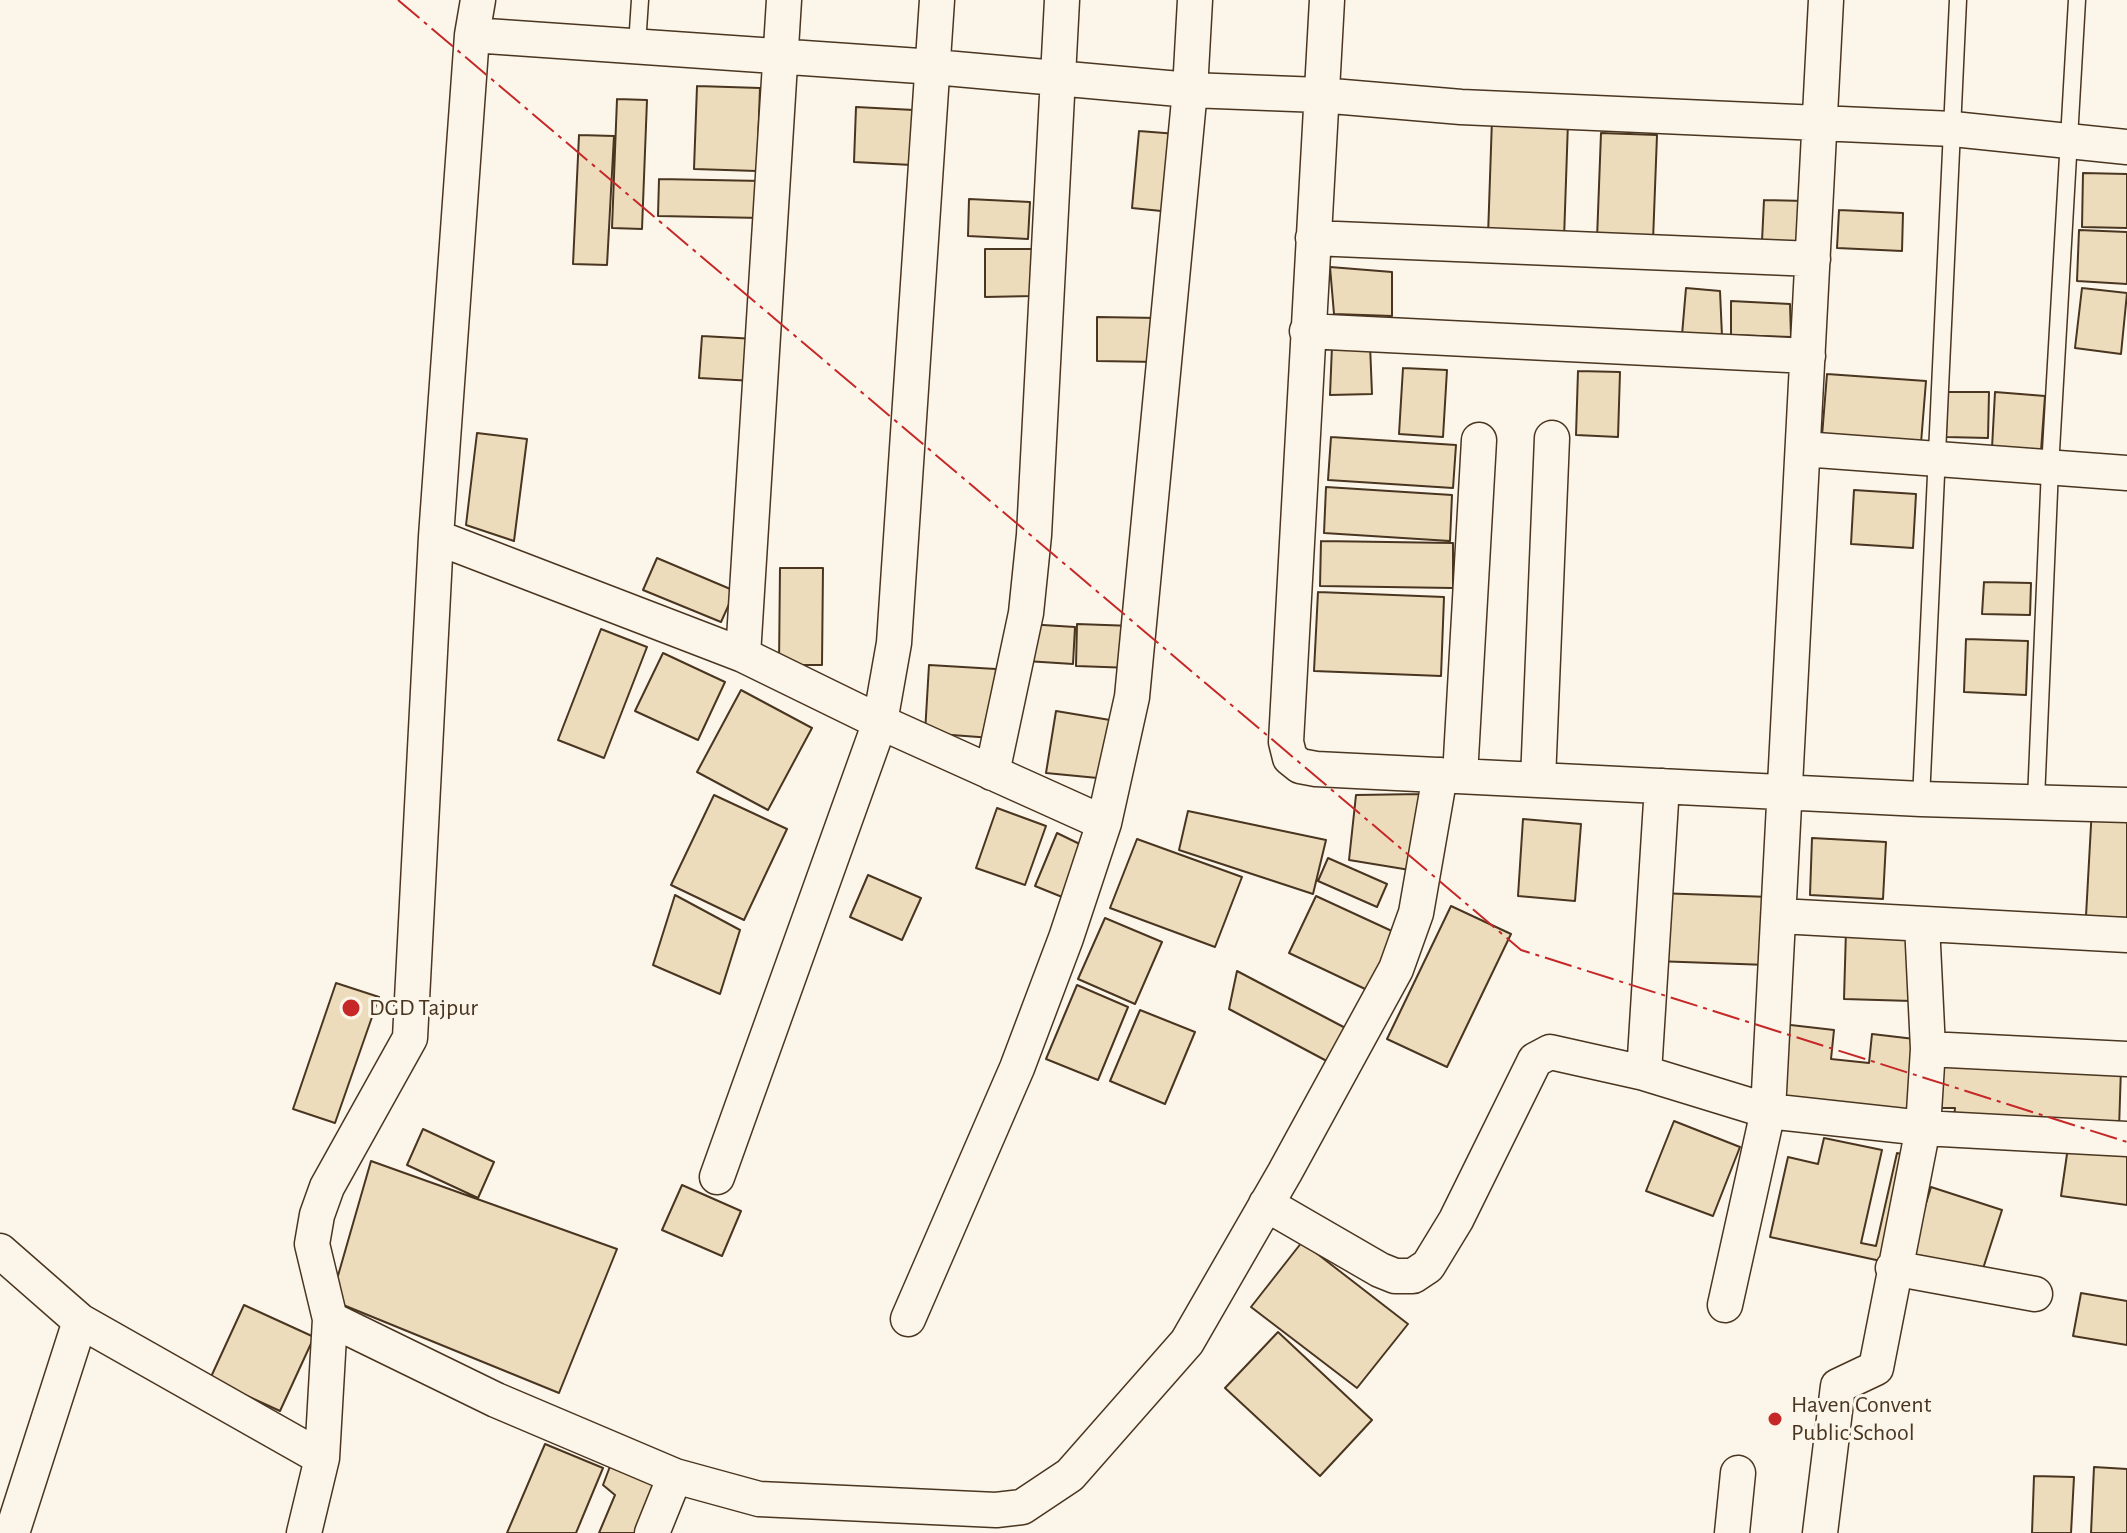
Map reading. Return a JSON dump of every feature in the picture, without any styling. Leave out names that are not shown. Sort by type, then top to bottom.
[{"type":"street","points":[[304,1533],[322,1458],[330,1319],[312,1244],[317,1215],[327,1187],[410,1038],[436,537],[472,35],[478,0]]},
{"type":"street","points":[[743,655],[784,0]]},
{"type":"street","points":[[717,1177],[880,722],[894,643],[937,0]]},
{"type":"street","points":[[992,773],[1026,613],[1034,535],[1062,0]]},
{"type":"street","points":[[908,1319],[1017,1068],[1104,823],[1132,697],[1190,90],[1195,0]]},
{"type":"street","points":[[1327,0],[1286,742],[1290,758],[1300,766],[1316,769],[1921,799],[2127,805]]},
{"type":"street","points":[[1725,1305],[1768,1111],[1826,0]]},
{"type":"street","points":[[472,35],[1057,76],[1190,90],[1320,95],[1461,107],[1953,129],[2127,147]]},
{"type":"street","points":[[1313,238],[1813,259]]},
{"type":"street","points":[[1307,331],[1808,356]]},
{"type":"street","points":[[1538,780],[1552,438]]},
{"type":"street","points":[[330,1319],[496,1400],[675,1476],[759,1499],[996,1510],[1022,1507],[1070,1475],[1187,1342],[1396,969],[1416,913],[1450,775],[1479,440]]},
{"type":"street","points":[[1803,449],[2127,473]]},
{"type":"street","points":[[436,537],[743,655],[880,722],[1104,823]]},
{"type":"street","points":[[1644,1073],[1662,786]]},
{"type":"street","points":[[1780,916],[2127,935]]},
{"type":"street","points":[[1820,1533],[1838,1386],[1876,1368],[1893,1268],[1923,1128],[1928,1049],[1922,924]]},
{"type":"street","points":[[1928,1049],[2127,1059]]},
{"type":"street","points":[[1266,1204],[1380,1270],[1395,1276],[1413,1276],[1428,1266],[1456,1220],[1535,1060],[1550,1052],[1644,1073],[1768,1111],[1923,1128],[2127,1139]]},
{"type":"street","points":[[0,1251],[80,1321],[322,1458]]},
{"type":"street","points":[[1893,1268],[2035,1294]]},
{"type":"street","points":[[12,1533],[80,1321]]},
{"type":"street","points":[[1732,1533],[1738,1473]]},
{"type":"street","points":[[652,1533],[675,1476]]},
{"type":"lane","points":[[637,45],[640,0]]},
{"type":"lane","points":[[1921,799],[1958,0]]},
{"type":"lane","points":[[2036,800],[2050,468],[2077,0]]},
{"type":"building","points":[[697,86],[760,88],[757,171],[694,169]]},
{"type":"building","points":[[617,99],[647,100],[642,229],[612,228]]},
{"type":"building","points":[[856,107],[914,110],[912,165],[854,162]]},
{"type":"building","points":[[1492,119],[1568,122],[1564,239],[1488,236]]},
{"type":"building","points":[[1139,131],[1177,134],[1171,212],[1132,208]]},
{"type":"building","points":[[1601,133],[1657,135],[1653,241],[1597,239]]},
{"type":"building","points":[[579,135],[614,136],[607,265],[573,264]]},
{"type":"building","points":[[2083,173],[2127,174],[2127,228],[2082,227]]},
{"type":"building","points":[[659,179],[763,181],[762,218],[658,216]]},
{"type":"building","points":[[969,199],[1030,202],[1028,239],[968,236]]},
{"type":"building","points":[[1764,200],[1805,201],[1803,243],[1762,241]]},
{"type":"building","points":[[1839,210],[1903,213],[1902,251],[1837,248]]},
{"type":"building","points":[[2079,230],[2127,232],[2127,284],[2077,281]]},
{"type":"building","points":[[985,249],[1033,249],[1033,296],[985,297]]},
{"type":"building","points":[[1330,267],[1392,272],[1392,316],[1334,314]]},
{"type":"building","points":[[1686,288],[1720,291],[1722,336],[1682,335]]},
{"type":"building","points":[[2082,288],[2127,293],[2121,354],[2075,348]]},
{"type":"building","points":[[1731,301],[1790,304],[1791,337],[1731,335]]},
{"type":"building","points":[[1097,317],[1159,318],[1158,362],[1097,361]]},
{"type":"building","points":[[702,336],[756,339],[754,381],[699,378]]},
{"type":"building","points":[[1370,345],[1372,394],[1330,395],[1332,346]]},
{"type":"building","points":[[1403,368],[1447,370],[1443,437],[1399,434]]},
{"type":"building","points":[[1578,371],[1620,372],[1618,437],[1576,435]]},
{"type":"building","points":[[1827,374],[1926,381],[1921,443],[1822,436]]},
{"type":"building","points":[[1947,392],[1989,392],[1988,438],[1946,437]]},
{"type":"building","points":[[1995,392],[2045,396],[2041,451],[1992,448]]},
{"type":"building","points":[[477,433],[527,439],[514,541],[466,525]]},
{"type":"building","points":[[1331,437],[1456,445],[1453,488],[1328,480]]},
{"type":"building","points":[[1326,487],[1452,495],[1450,541],[1324,533]]},
{"type":"building","points":[[1854,490],[1916,494],[1913,548],[1851,544]]},
{"type":"building","points":[[1321,541],[1453,543],[1453,588],[1320,586]]},
{"type":"building","points":[[657,558],[735,591],[721,622],[643,590]]},
{"type":"building","points":[[780,568],[823,568],[822,665],[779,665]]},
{"type":"building","points":[[1984,582],[2031,583],[2030,615],[1982,614]]},
{"type":"building","points":[[1318,592],[1444,597],[1441,676],[1314,671]]},
{"type":"building","points":[[1027,624],[1075,627],[1073,664],[1026,661]]},
{"type":"building","points":[[1077,624],[1133,626],[1132,668],[1076,666]]},
{"type":"building","points":[[601,629],[647,647],[604,758],[558,740]]},
{"type":"building","points":[[1966,639],[2028,641],[2026,695],[1964,692]]},
{"type":"building","points":[[663,653],[725,682],[698,740],[635,711]]},
{"type":"building","points":[[929,665],[996,669],[992,738],[925,733]]},
{"type":"building","points":[[741,690],[812,728],[768,810],[697,772]]},
{"type":"building","points":[[1056,711],[1122,722],[1108,779],[1046,773]]},
{"type":"building","points":[[1422,794],[1416,871],[1349,860],[1356,795]]},
{"type":"building","points":[[714,795],[787,829],[744,920],[671,885]]},
{"type":"building","points":[[2092,807],[2127,809],[2127,918],[2086,916]]},
{"type":"building","points":[[997,808],[1046,826],[1025,885],[976,868]]},
{"type":"building","points":[[1188,811],[1326,840],[1313,894],[1179,850]]},
{"type":"building","points":[[1523,819],[1581,824],[1575,901],[1518,896]]},
{"type":"building","points":[[1057,833],[1090,849],[1072,901],[1035,886]]},
{"type":"building","points":[[1812,838],[1886,842],[1883,899],[1810,895]]},
{"type":"building","points":[[1137,839],[1242,877],[1215,947],[1110,908]]},
{"type":"building","points":[[1328,858],[1387,884],[1377,907],[1318,881]]},
{"type":"building","points":[[868,875],[921,898],[902,940],[850,917]]},
{"type":"building","points":[[1657,893],[1770,897],[1768,965],[1654,961]]},
{"type":"building","points":[[675,895],[740,930],[720,994],[653,965]]},
{"type":"building","points":[[1316,896],[1407,938],[1380,996],[1289,953]]},
{"type":"building","points":[[1451,906],[1511,934],[1447,1067],[1387,1039]]},
{"type":"building","points":[[1105,918],[1162,942],[1135,1004],[1078,979]]},
{"type":"building","points":[[1846,930],[1914,932],[1912,1001],[1844,999]]},
{"type":"building","points":[[1237,971],[1355,1033],[1338,1067],[1229,1009]]},
{"type":"building","points":[[336,983],[379,997],[335,1123],[293,1109]]},
{"type":"building","points":[[1077,985],[1128,1007],[1098,1080],[1046,1059]]},
{"type":"building","points":[[1140,1010],[1195,1032],[1165,1104],[1110,1081]]},
{"type":"building","points":[[1782,1024],[1834,1030],[1831,1059],[1869,1063],[1872,1034],[1923,1040],[1913,1116],[1773,1099]]},
{"type":"building","points":[[1942,1062],[2121,1068],[2119,1129],[1954,1119],[1955,1108],[1940,1108]]},
{"type":"building","points":[[1674,1121],[1740,1147],[1713,1216],[1646,1191]]},
{"type":"building","points":[[423,1129],[494,1162],[478,1198],[407,1165]]},
{"type":"building","points":[[1824,1138],[1882,1150],[1861,1243],[1876,1246],[1897,1153],[1913,1157],[1890,1263],[1770,1237],[1788,1157],[1818,1164]]},
{"type":"building","points":[[2069,1140],[2127,1149],[2127,1205],[2061,1196]]},
{"type":"building","points":[[371,1161],[617,1249],[559,1393],[331,1300]]},
{"type":"building","points":[[682,1185],[741,1211],[722,1256],[662,1230]]},
{"type":"building","points":[[1931,1187],[2002,1210],[1979,1281],[1909,1259]]},
{"type":"building","points":[[1302,1242],[1408,1324],[1357,1388],[1251,1307]]},
{"type":"building","points":[[2081,1293],[2127,1301],[2127,1345],[2073,1336]]},
{"type":"building","points":[[244,1305],[314,1337],[280,1411],[210,1379]]},
{"type":"building","points":[[1278,1332],[1372,1420],[1320,1476],[1225,1388]]},
{"type":"building","points":[[545,1444],[603,1468],[576,1533],[507,1533]]},
{"type":"building","points":[[612,1461],[661,1488],[641,1533],[599,1533],[615,1495],[603,1485]]},
{"type":"building","points":[[2094,1467],[2127,1469],[2127,1533],[2091,1533]]},
{"type":"building","points":[[2034,1476],[2074,1477],[2071,1533],[2032,1533]]},
{"type":"power","points":[[398,0],[1521,950],[2127,1142]]},
{"type":"place","name":"DGD Tajpur","points":[[351,1008]]},
{"type":"place","name":"Haven Convent Public School","points":[[1775,1419]]}]
